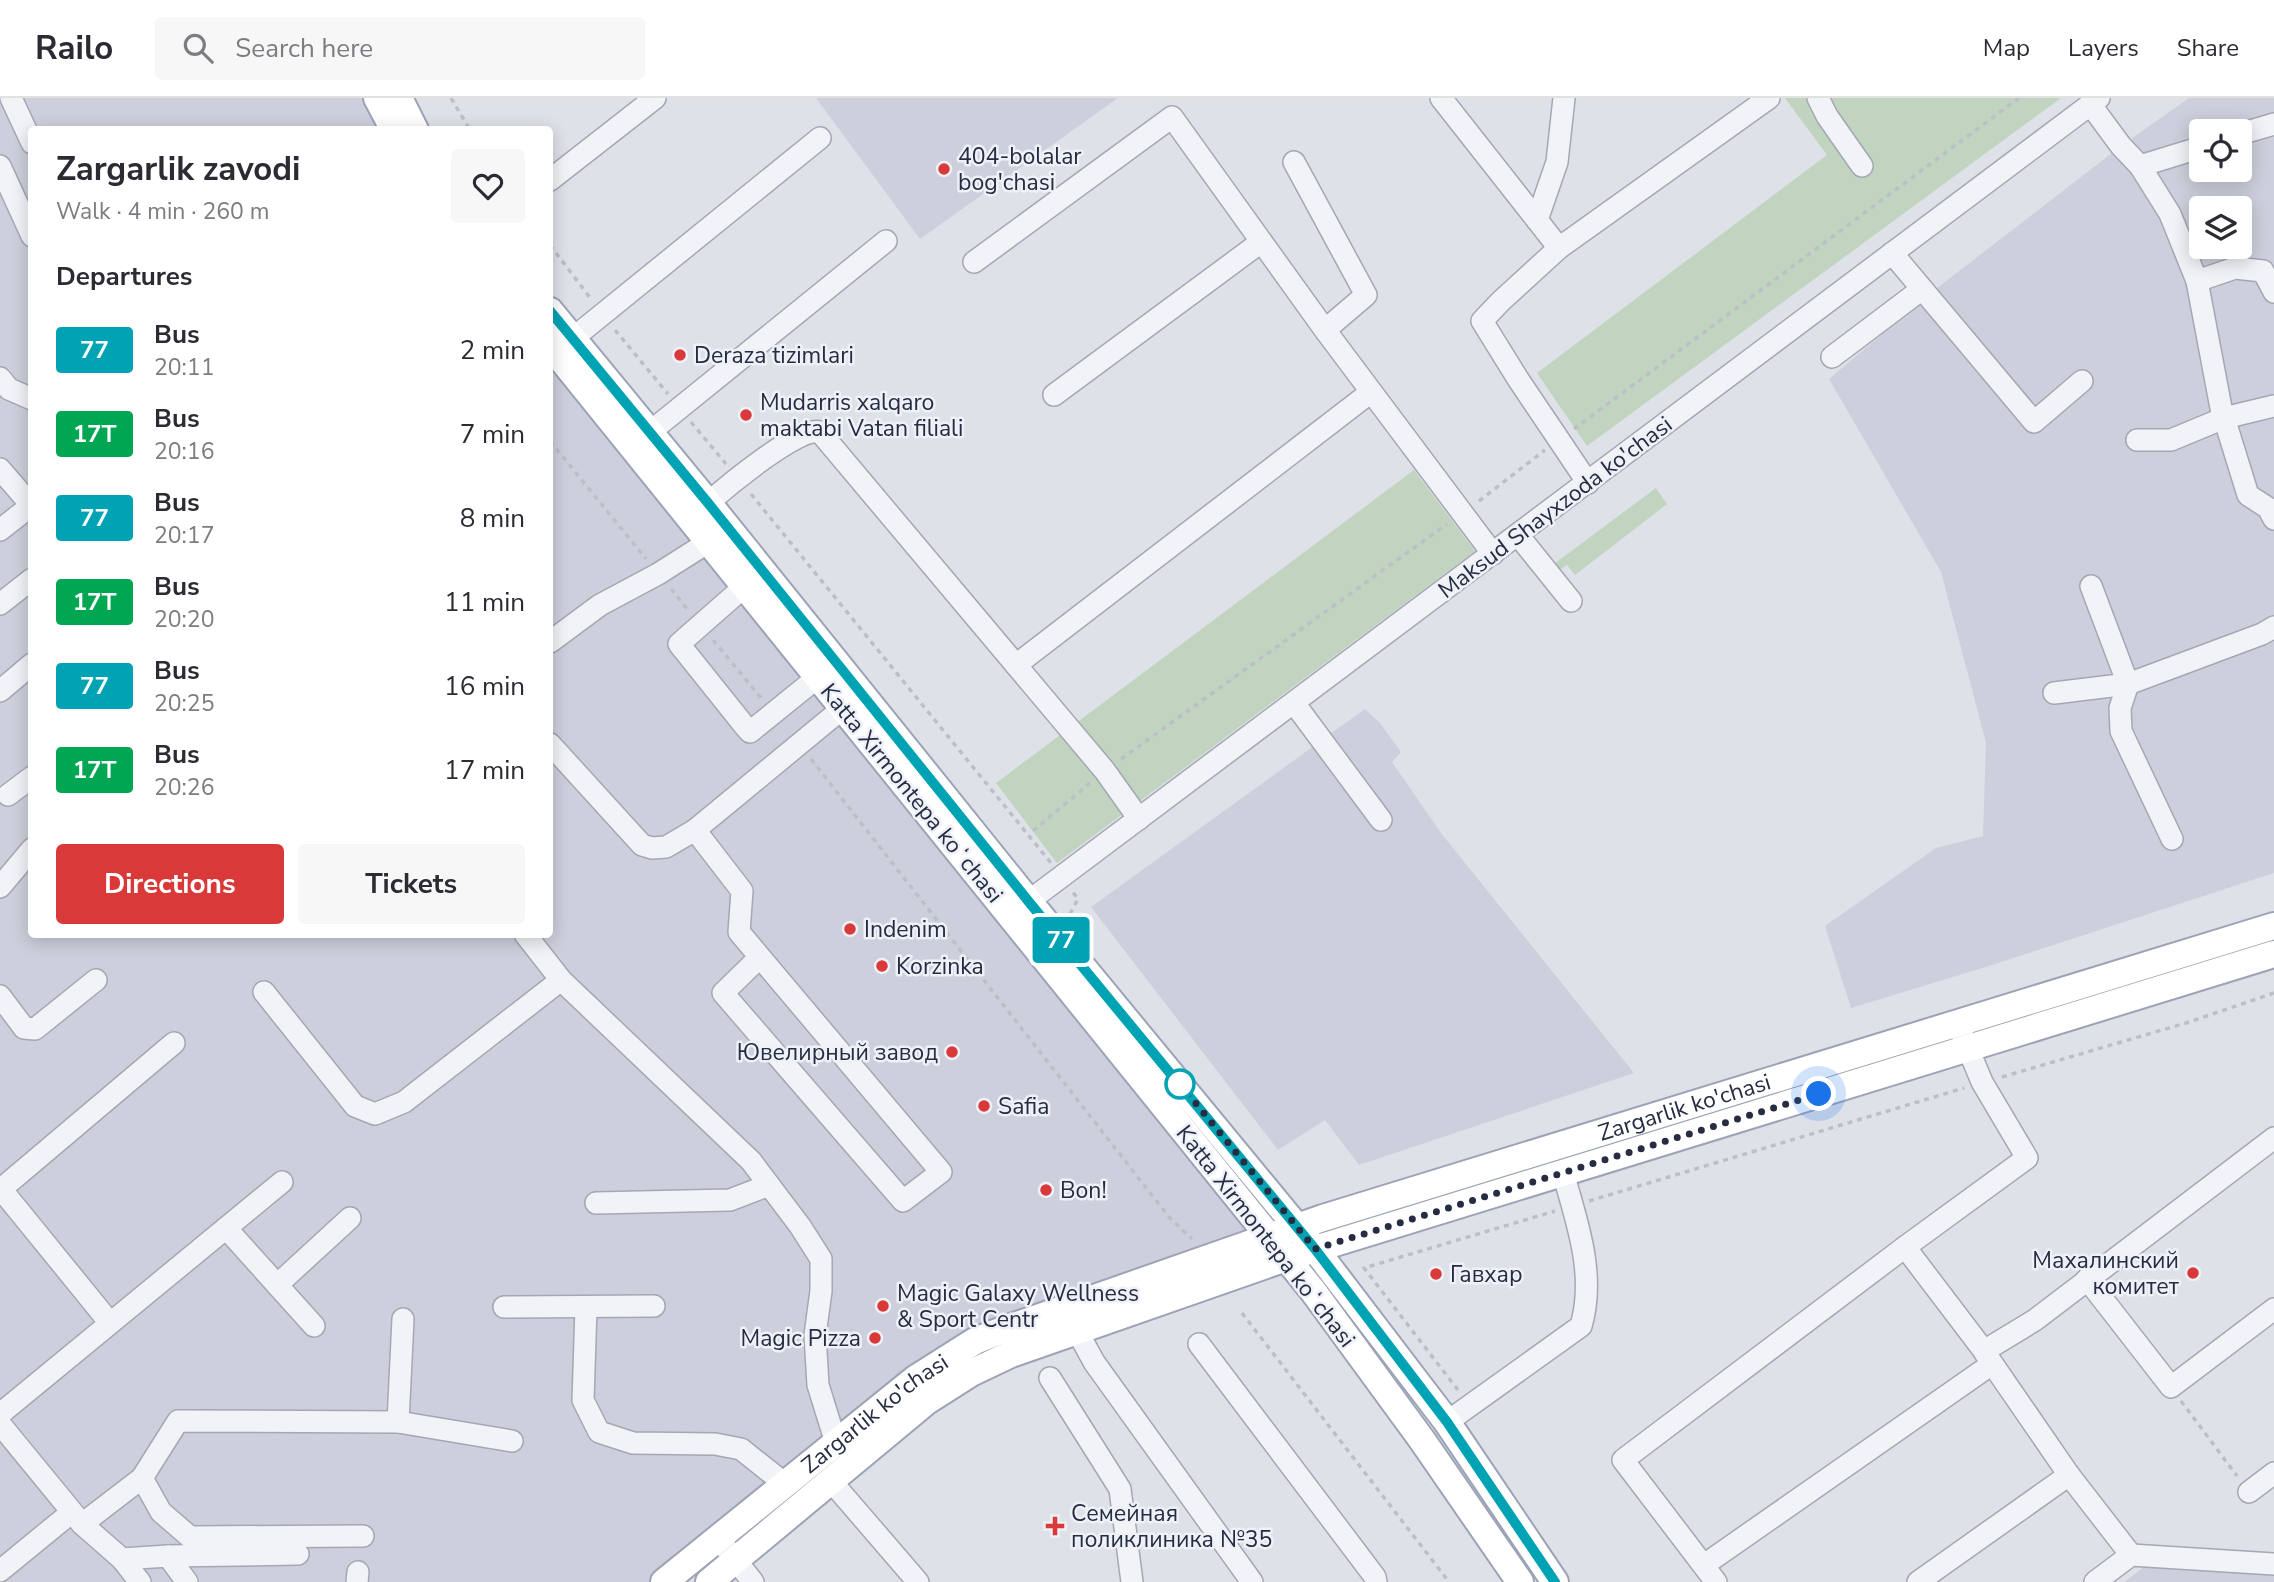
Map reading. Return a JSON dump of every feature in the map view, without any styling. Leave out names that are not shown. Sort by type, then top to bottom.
[{"type":"main road","points":[[377,98],[392,126]]},
{"type":"main road","points":[[399,98],[413,126]]},
{"type":"main road","name":"Katta Xirmontepa koʻchasi","points":[[553,319],[561,342],[1020,909],[1292,1243],[1447,1422],[1555,1582]]},
{"type":"main road","name":"Katta Xirmontepa koʻchasi","points":[[561,342],[650,432],[708,503],[719,535],[745,586],[843,708],[1020,909]]},
{"type":"main road","name":"Zargarlik ko'chasi","points":[[664,1582],[915,1378],[975,1341],[1292,1243],[1958,1024],[2274,926]]},
{"type":"main road","name":"Zargarlik ko'chasi","points":[[709,1582],[927,1401],[971,1373],[1011,1354],[1077,1331],[1292,1243],[1563,1173],[2274,954]]},
{"type":"main road","name":"Katta Xirmontepa koʻchasi","points":[[1292,1243],[1520,1582]]},
{"type":"street","points":[[11,98],[28,134]]},
{"type":"street","points":[[553,178],[655,98]]},
{"type":"street","points":[[1441,98],[1559,248]]},
{"type":"street","points":[[1536,220],[1557,162],[1564,98]]},
{"type":"street","points":[[1588,483],[1482,321],[1501,300],[1559,248],[1769,98]]},
{"type":"street","points":[[1818,98],[1826,116],[1862,166]]},
{"type":"street","points":[[2094,101],[2121,146],[2140,166],[2170,214],[2197,281],[2224,418],[2248,495],[2271,513],[2274,537]]},
{"type":"street","name":"Maksud Shayxzoda ko'chasi","points":[[1020,909],[2094,101]]},
{"type":"street","points":[[974,262],[1172,117],[1325,330],[1493,554]]},
{"type":"street","points":[[2252,130],[2274,124]]},
{"type":"street","points":[[561,342],[602,314],[820,138]]},
{"type":"street","points":[[2140,166],[2189,151]]},
{"type":"street","points":[[1294,162],[1366,295],[1325,330]]},
{"type":"street","points":[[0,166],[28,227]]},
{"type":"street","points":[[650,432],[886,241]]},
{"type":"street","points":[[1054,395],[1261,242]]},
{"type":"street","points":[[1892,253],[2034,422],[2082,381]]},
{"type":"street","points":[[2197,281],[2235,268],[2263,271],[2274,292]]},
{"type":"street","points":[[1832,357],[1922,289]]},
{"type":"street","points":[[0,378],[9,389],[28,397]]},
{"type":"street","points":[[1016,666],[1371,392]]},
{"type":"street","points":[[2137,440],[2171,440],[2224,418],[2274,406]]},
{"type":"street","points":[[708,503],[737,477],[810,431],[820,432],[1105,771],[1139,820]]},
{"type":"street","points":[[0,469],[28,500]]},
{"type":"street","points":[[0,530],[28,506]]},
{"type":"street","points":[[553,640],[600,606],[658,574],[719,535]]},
{"type":"street","points":[[1518,535],[1571,601]]},
{"type":"street","points":[[0,604],[28,582]]},
{"type":"street","points":[[745,586],[679,644],[750,732],[818,677]]},
{"type":"street","points":[[2091,586],[2129,684],[2120,708],[2119,723],[2172,839]]},
{"type":"street","points":[[2054,693],[2129,684],[2262,634],[2274,626]]},
{"type":"street","points":[[0,691],[28,667]]},
{"type":"street","points":[[1294,703],[1381,820]]},
{"type":"street","points":[[553,747],[646,847],[666,847],[695,830],[843,708]]},
{"type":"street","points":[[8,795],[28,779]]},
{"type":"street","points":[[695,830],[742,891],[738,932],[760,957],[941,1172],[903,1201],[723,993],[760,957]]},
{"type":"street","points":[[0,887],[28,854]]},
{"type":"street","points":[[527,938],[561,980],[751,1161],[821,1259],[821,1291],[816,1335],[818,1385],[836,1443]]},
{"type":"street","points":[[0,996],[24,1028],[35,1029],[96,980]]},
{"type":"street","points":[[264,992],[355,1106],[375,1114],[404,1102],[561,980]]},
{"type":"street","points":[[1958,1024],[1966,1049],[1982,1082],[2027,1158],[1623,1460],[1710,1574],[2087,1279],[2274,1138]]},
{"type":"street","points":[[110,1323],[1,1189],[174,1044]]},
{"type":"street","points":[[1447,1422],[1581,1326],[1587,1307],[1583,1241],[1563,1173]]},
{"type":"street","points":[[0,1414],[282,1182]]},
{"type":"street","points":[[596,1203],[730,1200],[769,1185]]},
{"type":"street","points":[[277,1285],[350,1218]]},
{"type":"street","points":[[226,1228],[314,1326]]},
{"type":"street","points":[[1905,1247],[1988,1358],[2069,1475],[2131,1555]]},
{"type":"street","points":[[2087,1279],[2171,1387],[2274,1309]]},
{"type":"street","points":[[504,1307],[654,1306]]},
{"type":"street","points":[[586,1308],[583,1400],[598,1432],[633,1443],[715,1444],[741,1449],[785,1484]]},
{"type":"street","points":[[398,1422],[403,1319]]},
{"type":"street","points":[[1077,1331],[1094,1363],[1252,1582]]},
{"type":"street","points":[[1199,1343],[1376,1582]]},
{"type":"street","points":[[1050,1378],[1120,1489],[1132,1582]]},
{"type":"street","points":[[0,1571],[77,1518],[142,1478],[178,1420],[398,1422],[512,1441]]},
{"type":"street","points":[[0,1424],[77,1518],[122,1559],[140,1582]]},
{"type":"street","points":[[2249,1492],[2274,1472]]},
{"type":"street","points":[[1918,1582],[2069,1475]]},
{"type":"street","points":[[142,1478],[161,1512],[190,1537],[363,1536]]},
{"type":"street","points":[[831,1480],[918,1582]]},
{"type":"street","points":[[718,1538],[753,1582]]},
{"type":"street","points":[[122,1559],[298,1554]]},
{"type":"street","points":[[2095,1582],[2131,1555],[2274,1564]]},
{"type":"street","points":[[168,1556],[187,1582]]},
{"type":"path","points":[[451,98],[468,126]]},
{"type":"path","points":[[1033,831],[1105,771],[1461,514],[2019,98]]},
{"type":"path","points":[[553,249],[602,314],[1062,877],[1078,899],[1070,915]]},
{"type":"path","points":[[553,446],[688,610]]},
{"type":"path","points":[[705,631],[765,703]]},
{"type":"path","points":[[799,744],[1169,1217],[1192,1239]]},
{"type":"path","points":[[1470,1407],[1364,1268],[2186,1023],[2274,993]]},
{"type":"path","points":[[1242,1313],[1449,1582]]},
{"type":"path","points":[[2171,1387],[2249,1492]]},
{"type":"shaded area","points":[[0,98],[377,98],[392,126],[28,126],[28,938],[553,938],[553,349],[1268,1236],[1000,1331],[664,1582],[0,1582]]},
{"type":"shaded area","name":"404-bolalar bog'chasi","points":[[816,98],[1118,98],[920,239]]},
{"type":"shaded area","points":[[2189,98],[2274,98],[2274,873],[1851,1008],[1825,926],[1936,848],[1983,836],[1986,743],[1941,572],[1829,379],[1928,295],[2121,146]]},
{"type":"shaded area","points":[[1365,709],[1380,723],[1401,752],[1392,762],[1441,833],[1634,1073],[1359,1165],[1325,1120],[1278,1150],[1091,907]]},
{"type":"shaded area","points":[[2148,1564],[2274,1573],[2274,1582],[2124,1582]]},
{"type":"green space","points":[[1785,98],[2061,98],[1587,446],[1537,373],[1827,155]]},
{"type":"green space","points":[[1414,470],[1475,551],[1057,863],[996,783]]},
{"type":"green space","points":[[1656,488],[1667,504],[1575,575],[1567,565],[1555,573],[1550,567]]},
{"type":"bus line","name":"77","points":[[553,315],[1029,902],[1315,1249],[1447,1422],[1555,1582]]},
{"type":"place","name":"404-bolalar bog'chasi","points":[[944,169]]},
{"type":"place","name":"Deraza tizimlari","points":[[680,355]]},
{"type":"place","name":"Mudarris xalqaro maktabi Vatan filiali","points":[[746,415]]},
{"type":"place","name":"Indenim","points":[[850,929]]},
{"type":"place","name":"Korzinka","points":[[882,966]]},
{"type":"place","name":"Ювелирный завод","points":[[952,1052]]},
{"type":"place","name":"Safia","points":[[984,1106]]},
{"type":"place","name":"Bon!","points":[[1046,1190]]},
{"type":"place","name":"Махалинский комитет","points":[[2193,1273]]},
{"type":"place","name":"Гавхар","points":[[1436,1274]]},
{"type":"place","name":"Magic Galaxy Wellness & Sport Centr","points":[[883,1306]]},
{"type":"place","name":"Magic Pizza","points":[[875,1338]]},
{"type":"place","name":"Семейная поликлиника №35","points":[[1055,1526]]},
{"type":"route","points":[[1180,1084],[1315,1249],[1819,1094]]}]
